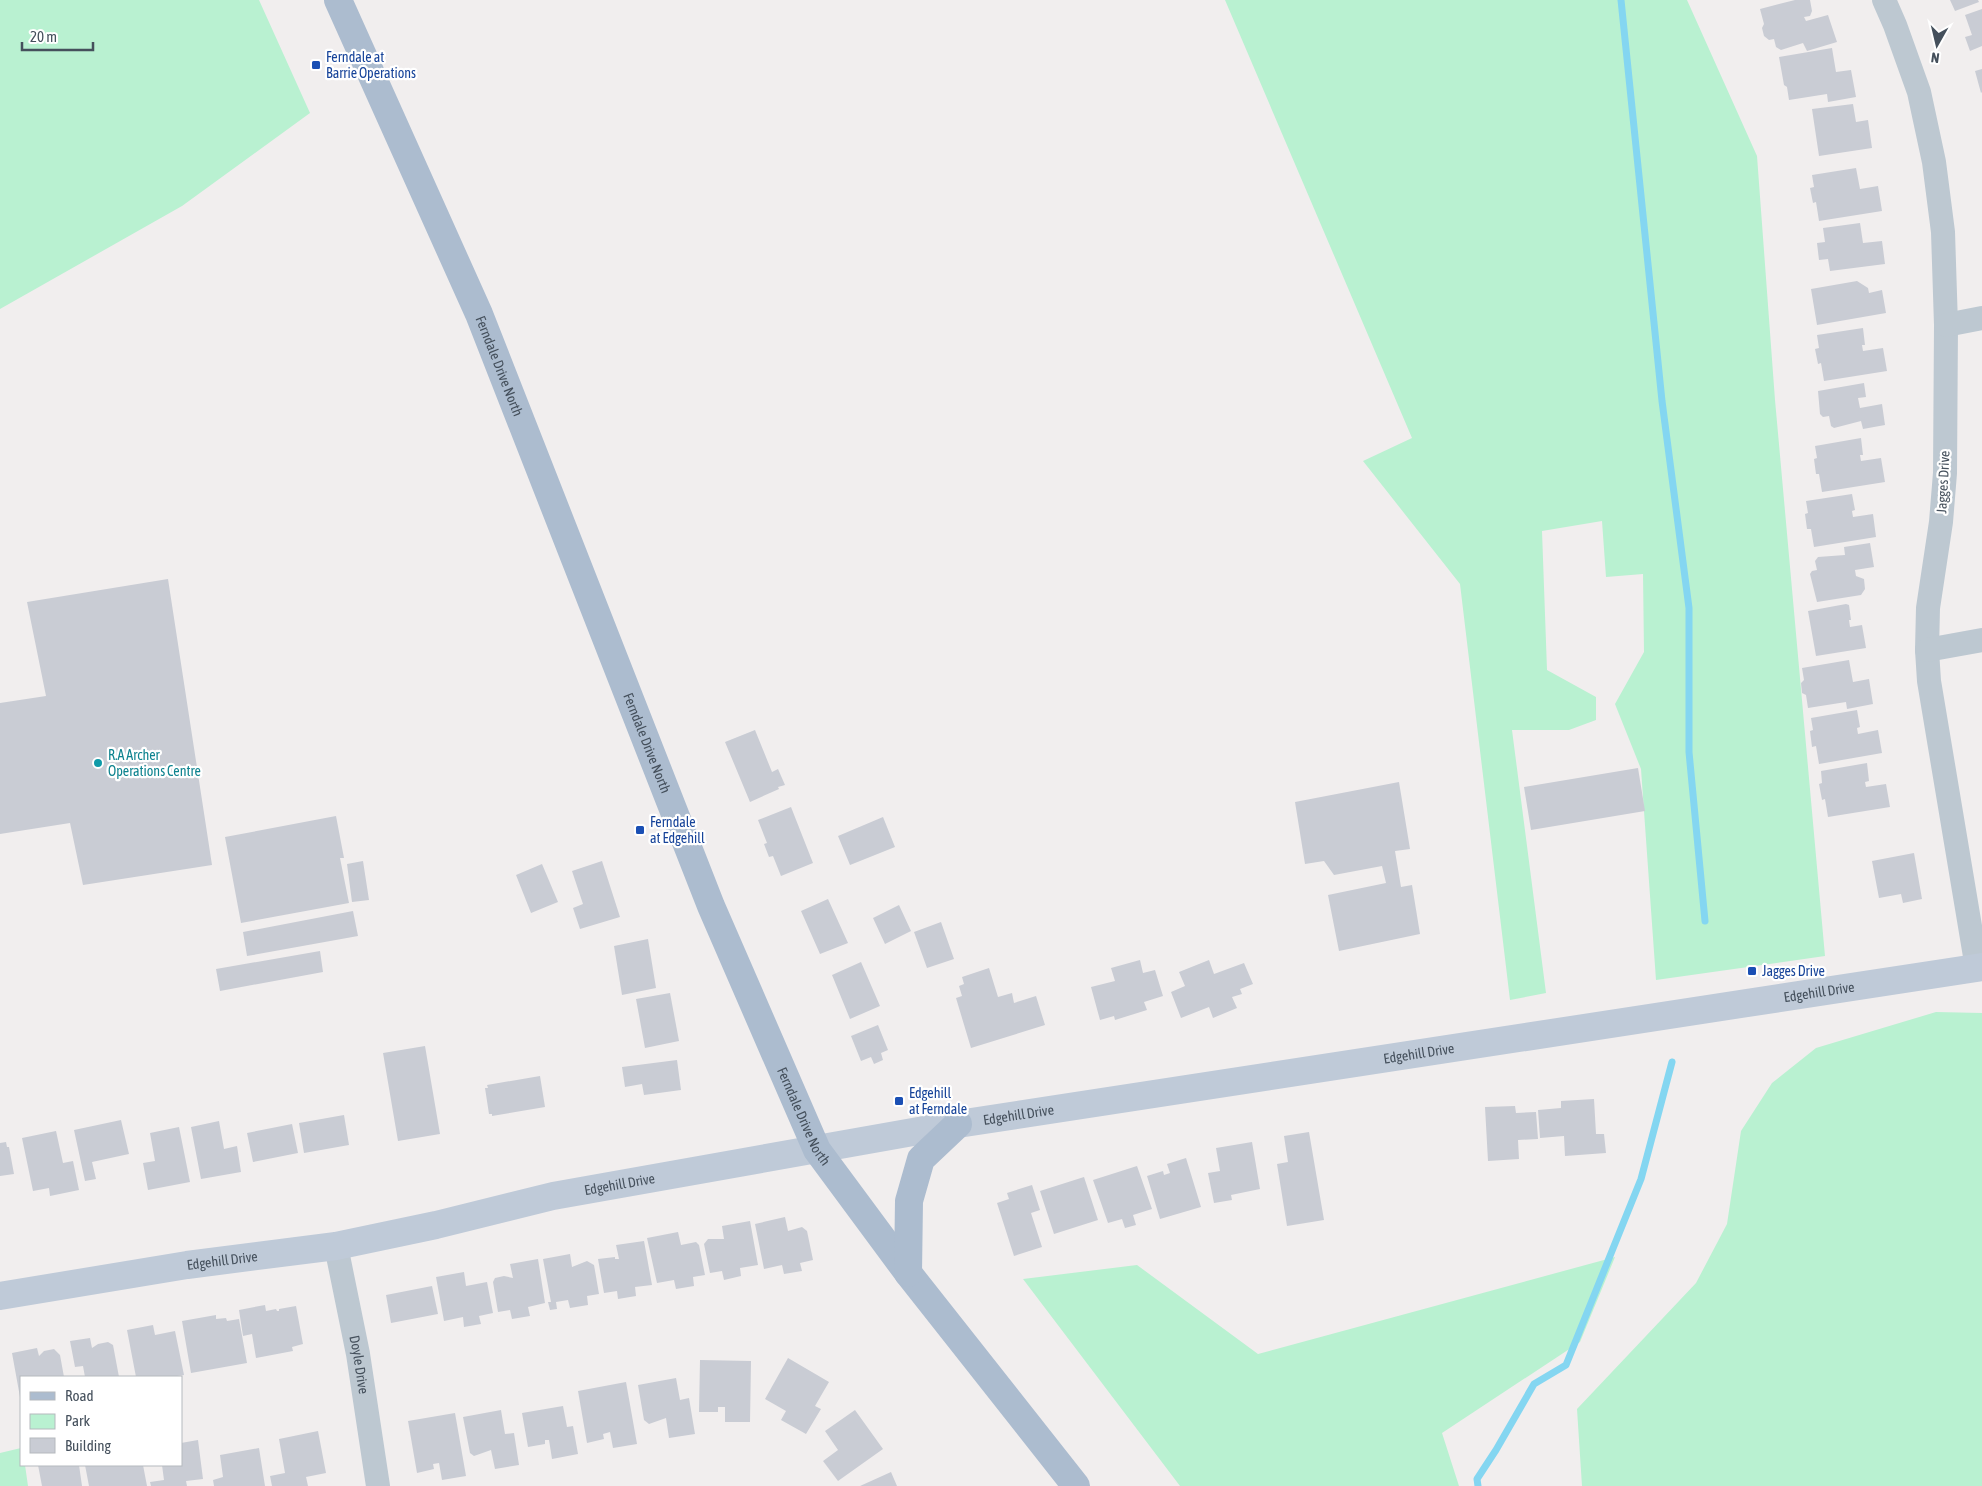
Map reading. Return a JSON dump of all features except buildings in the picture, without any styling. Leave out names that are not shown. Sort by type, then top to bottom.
[{"type":"main road","name":"Ferndale Drive North","points":[[338,0],[479,314],[710,906],[817,1150],[908,1273],[1076,1486]]},
{"type":"main road","points":[[908,1273],[909,1201],[921,1159],[958,1124]]},
{"type":"street","name":"Jagges Drive","points":[[1884,0],[1896,25],[1918,92],[1934,162],[1943,232],[1946,325],[1945,473],[1941,522],[1928,608],[1926,650],[1929,681],[1979,967]]},
{"type":"street","points":[[1946,325],[1982,318]]},
{"type":"street","points":[[1926,650],[1982,640]]},
{"type":"street","name":"Edgehill Drive","points":[[0,1296],[187,1265],[336,1246],[436,1225],[553,1196],[958,1124],[1979,967]]},
{"type":"street","name":"Doyle Drive","points":[[336,1246],[358,1354],[378,1486]]},
{"type":"green space","points":[[0,0],[259,0],[310,113],[182,206],[0,309]]},
{"type":"green space","points":[[1225,0],[1687,0],[1757,156],[1775,400],[1825,956],[1656,980],[1641,769],[1615,704],[1644,652],[1643,574],[1606,577],[1602,521],[1542,531],[1547,670],[1596,697],[1596,720],[1569,730],[1512,730],[1546,993],[1510,1000],[1460,584],[1363,461],[1412,438]]},
{"type":"green space","points":[[1936,1012],[1982,1013],[1982,1486],[1582,1486],[1577,1409],[1696,1283],[1727,1224],[1741,1131],[1772,1083],[1816,1048]]},
{"type":"green space","points":[[1615,1257],[1580,1342],[1442,1433],[1459,1486],[1180,1486],[1023,1279],[1137,1265],[1258,1354]]},
{"type":"green space","points":[[20,1448],[20,1466],[25,1466],[28,1486],[0,1486],[0,1453]]},
{"type":"waterway","points":[[1621,0],[1662,401],[1689,608],[1689,752],[1705,921]]},
{"type":"waterway","points":[[1478,1486],[1477,1479],[1534,1384],[1566,1365],[1641,1179],[1672,1062]]},
{"type":"place","name":"Ferndale at Barrie Operations","points":[[316,65]]},
{"type":"place","name":"R.A Archer Operations Centre","points":[[98,763]]},
{"type":"place","name":"Ferndale at Edgehill","points":[[640,830]]},
{"type":"place","name":"Jagges Drive","points":[[1752,971]]},
{"type":"place","name":"Edgehill at Ferndale","points":[[899,1101]]}]
